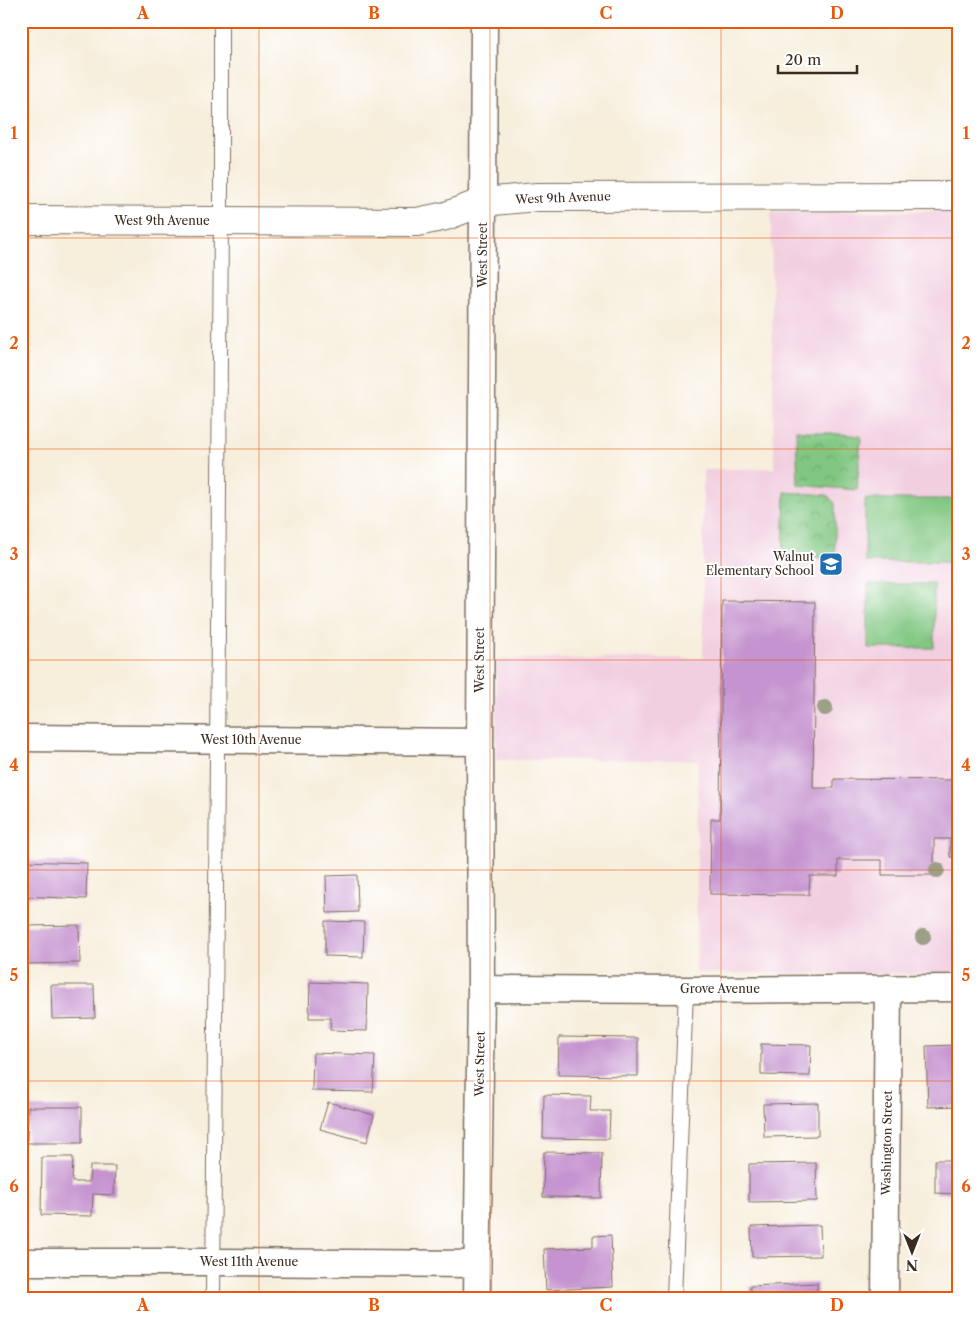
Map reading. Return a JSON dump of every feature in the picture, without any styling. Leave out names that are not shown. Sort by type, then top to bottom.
[{"type":"street","name":"West Street","points":[[477,1298],[481,989],[480,742],[484,21]]},
{"type":"street","name":"West 9th Avenue","points":[[21,220],[417,222],[446,216],[483,202],[537,197],[959,196]]},
{"type":"street","name":"West 10th Avenue","points":[[21,738],[480,742]]},
{"type":"street","name":"Washington Street","points":[[885,1298],[888,988]]},
{"type":"street","name":"Grove Avenue","points":[[481,989],[959,988]]},
{"type":"street","name":"West 11th Avenue","points":[[21,1262],[477,1264]]},
{"type":"lane","points":[[212,1298],[221,21]]},
{"type":"lane","points":[[674,1298],[686,990]]},
{"type":"shaded area","name":"Walnut Elementary School","points":[[959,211],[959,975],[696,973],[698,760],[496,760],[496,659],[703,658],[703,470],[774,468],[771,212]]},
{"type":"green space","points":[[796,430],[861,436],[857,490],[798,485]]},
{"type":"green space","points":[[785,492],[827,495],[835,503],[835,558],[783,558]]},
{"type":"green space","points":[[865,499],[959,499],[959,562],[865,562]]},
{"type":"green space","points":[[868,584],[934,584],[934,648],[868,648]]},
{"type":"building","points":[[722,601],[815,602],[813,788],[834,788],[834,779],[957,780],[959,857],[950,857],[950,839],[934,839],[934,875],[882,875],[882,860],[838,860],[838,876],[810,876],[809,895],[710,894],[711,819],[720,819]]},
{"type":"building","points":[[21,861],[87,863],[86,899],[21,896]]},
{"type":"building","points":[[357,875],[358,912],[327,913],[326,876]]},
{"type":"building","points":[[325,921],[364,922],[363,957],[325,956]]},
{"type":"building","points":[[79,925],[80,963],[26,964],[25,926]]},
{"type":"building","points":[[310,982],[368,984],[367,1031],[330,1030],[331,1018],[309,1018]]},
{"type":"building","points":[[51,985],[94,985],[95,1018],[52,1019]]},
{"type":"building","points":[[559,1037],[638,1038],[638,1076],[558,1075]]},
{"type":"building","points":[[761,1044],[811,1045],[810,1076],[761,1075]]},
{"type":"building","points":[[959,1045],[959,1106],[928,1107],[926,1046]]},
{"type":"building","points":[[313,1053],[375,1055],[373,1092],[312,1091]]},
{"type":"building","points":[[544,1095],[591,1096],[590,1111],[610,1111],[609,1139],[543,1138]]},
{"type":"building","points":[[328,1102],[374,1115],[367,1142],[320,1129]]},
{"type":"building","points":[[818,1103],[818,1136],[764,1137],[763,1104]]},
{"type":"building","points":[[28,1107],[82,1107],[82,1143],[27,1143]]},
{"type":"building","points":[[544,1152],[602,1153],[601,1198],[543,1197]]},
{"type":"building","points":[[42,1157],[73,1157],[72,1182],[89,1182],[90,1166],[115,1166],[114,1195],[93,1194],[92,1216],[41,1215]]},
{"type":"building","points":[[935,1160],[959,1160],[959,1194],[935,1193]]},
{"type":"building","points":[[816,1163],[817,1201],[749,1202],[749,1164]]},
{"type":"building","points":[[820,1225],[821,1256],[752,1257],[751,1227]]},
{"type":"building","points":[[611,1235],[613,1287],[546,1290],[544,1249],[593,1247],[593,1236]]},
{"type":"building","points":[[817,1283],[817,1298],[750,1298],[750,1286]]},
{"type":"place","name":"Walnut Elementary School","points":[[831,564]]}]
